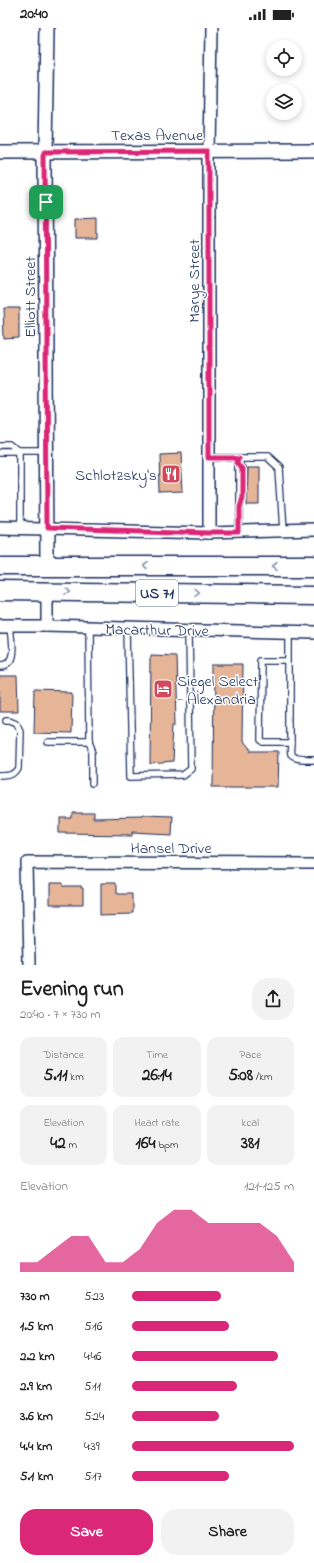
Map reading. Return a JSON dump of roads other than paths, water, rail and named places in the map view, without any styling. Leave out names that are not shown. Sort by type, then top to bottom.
[{"type":"highway","name":"US 71","points":[[0,566],[314,566]]},
{"type":"highway","points":[[47,566],[47,591]]},
{"type":"highway","name":"US 71","points":[[0,591],[314,595]]},
{"type":"street","name":"Elliott Street","points":[[47,28],[45,152],[47,566]]},
{"type":"street","name":"Marye Street","points":[[209,533],[209,151],[211,28]]},
{"type":"street","name":"Texas Avenue","points":[[0,152],[314,151]]},
{"type":"street","points":[[0,528],[209,533],[314,530]]},
{"type":"street","points":[[46,626],[47,591]]},
{"type":"street","name":"Macarthur Drive","points":[[5,626],[314,633]]},
{"type":"street","name":"Hansel Drive","points":[[29,965],[27,862],[314,863]]},
{"type":"lane","points":[[0,447],[13,447],[20,453],[20,528]]},
{"type":"lane","points":[[0,454],[47,453]]},
{"type":"lane","points":[[209,457],[239,459],[267,456],[279,468],[283,531]]},
{"type":"lane","points":[[239,459],[239,533]]},
{"type":"lane","points":[[0,666],[5,666],[9,663],[11,656],[5,626]]},
{"type":"lane","points":[[88,627],[89,742],[93,752],[93,783]]},
{"type":"lane","points":[[128,628],[131,776],[183,775],[191,769],[189,630]]},
{"type":"lane","points":[[290,632],[290,754],[292,757],[314,760]]},
{"type":"lane","points":[[290,660],[261,660],[260,664],[260,740],[263,742],[290,742]]},
{"type":"lane","points":[[0,776],[9,776],[17,773],[19,768],[20,730],[17,723],[6,720]]},
{"type":"lane","points":[[48,742],[89,742]]},
{"type":"place","name":"Schlotzsky's","points":[[171,474]]},
{"type":"place","name":"Siegel Select - Alexandria","points":[[163,689]]}]
